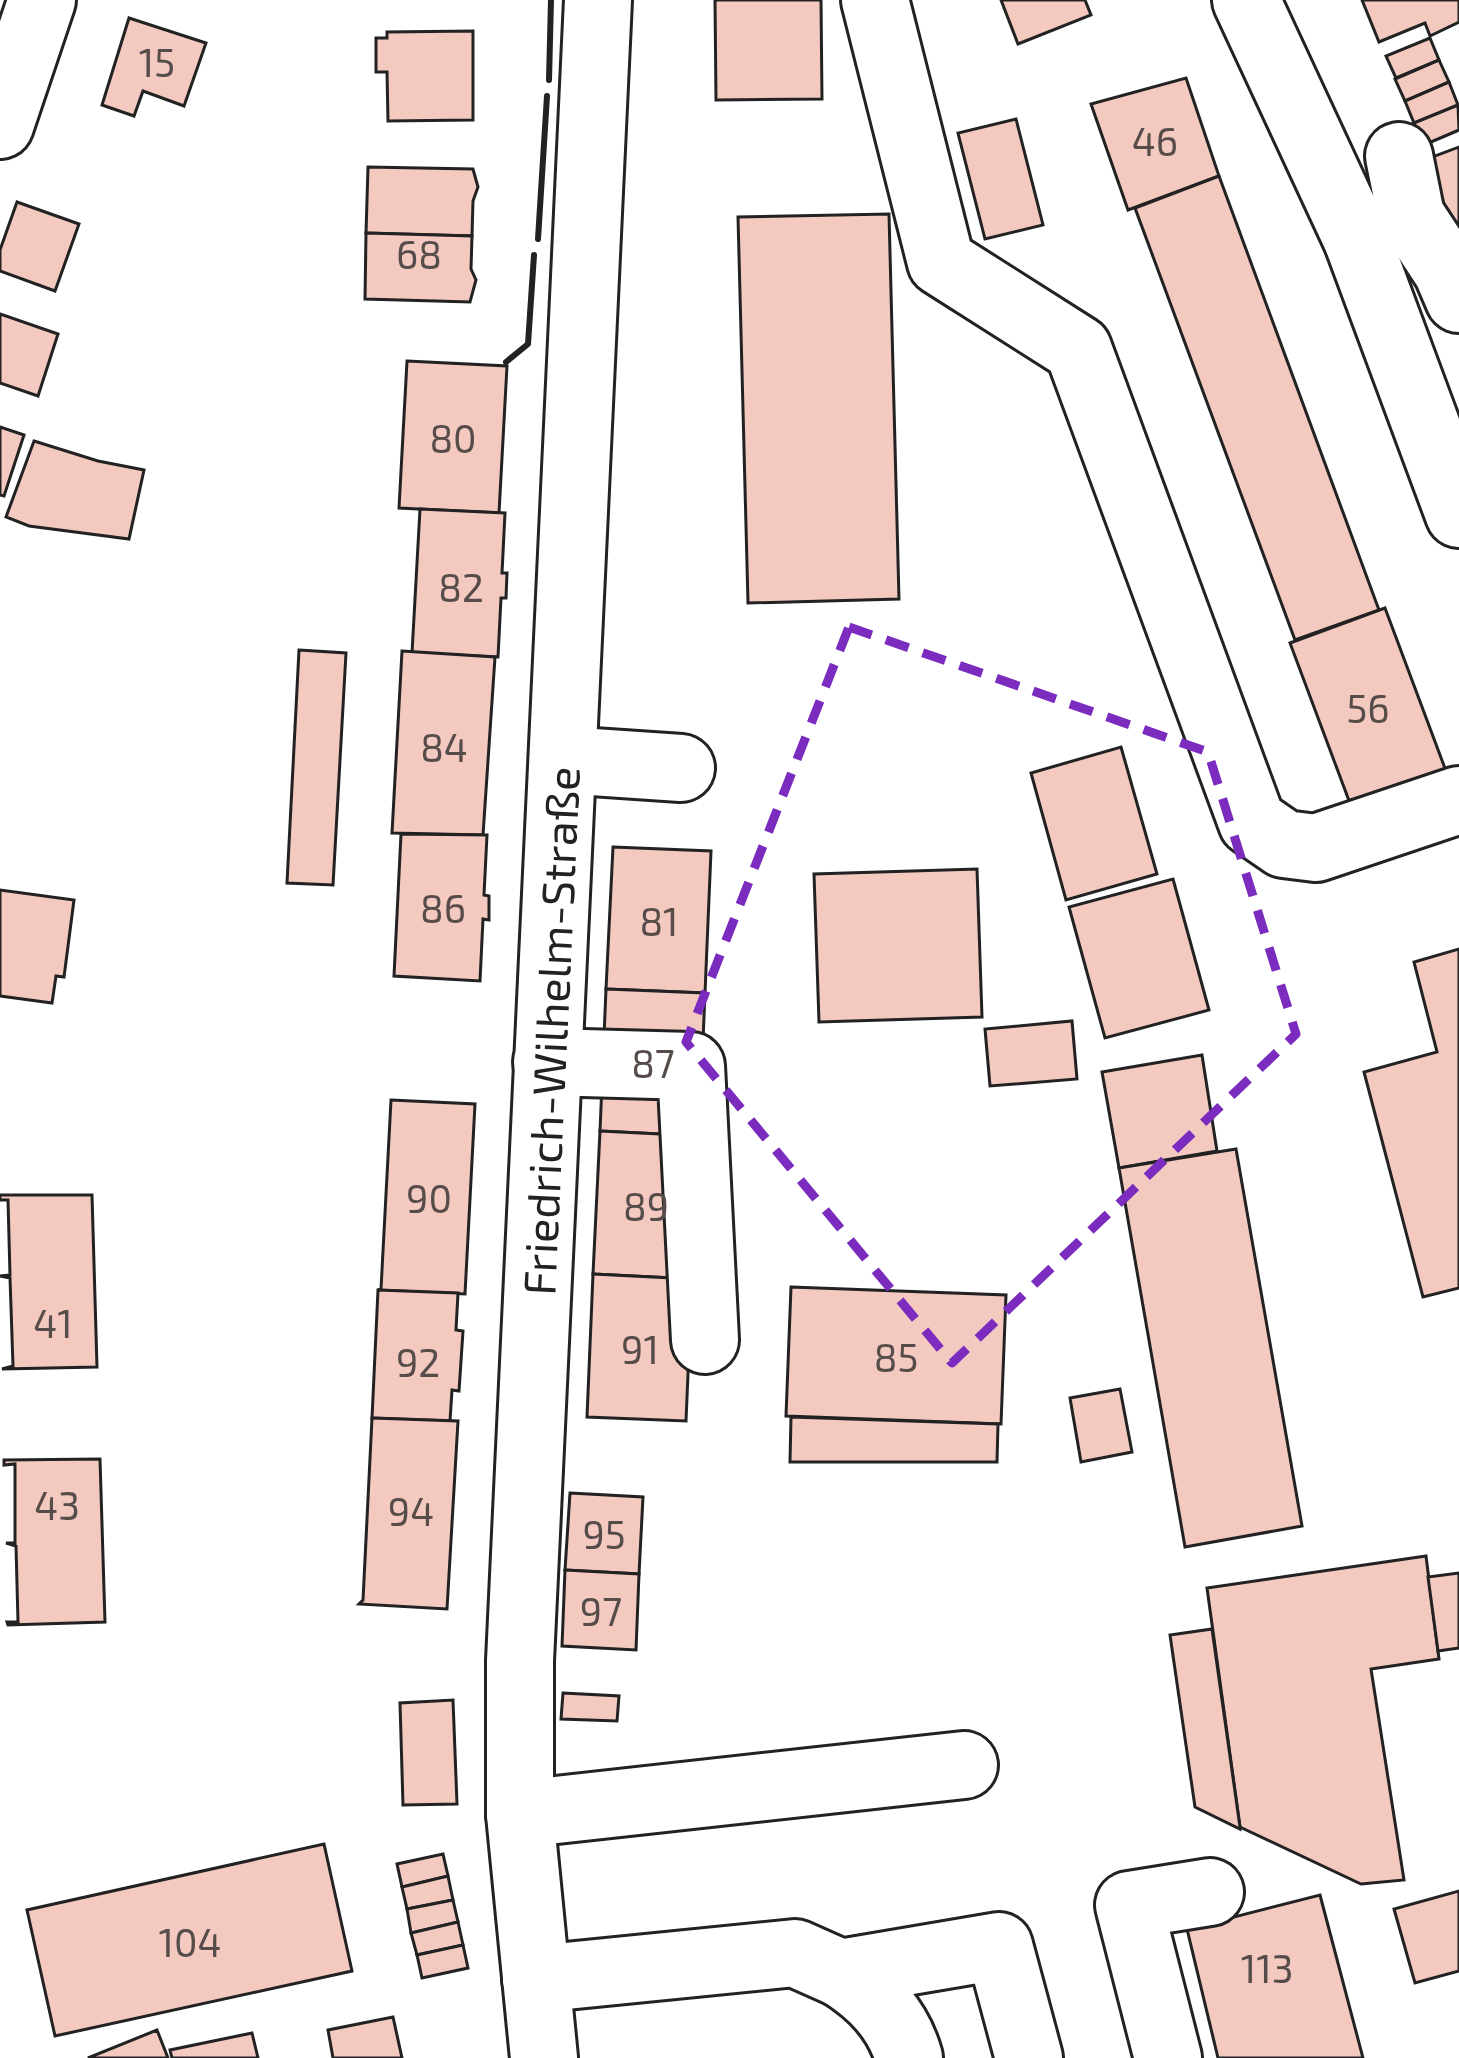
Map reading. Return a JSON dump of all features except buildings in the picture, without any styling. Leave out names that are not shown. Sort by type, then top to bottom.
[{"type":"street","points":[[0,125],[42,0]]},
{"type":"street","name":"Friedrich-Wilhelm-Straße","points":[[544,2058],[520,1814],[520,1661],[598,0]]},
{"type":"street","points":[[875,0],[941,262],[1078,349],[1252,822],[1284,844],[1316,848],[1459,800]]},
{"type":"street","points":[[1246,0],[1389,204],[1448,271],[1459,299]]},
{"type":"street","points":[[1389,204],[1459,514]]},
{"type":"street","points":[[563,760],[681,768]]},
{"type":"street","points":[[547,1062],[691,1066],[705,1340]]},
{"type":"street","points":[[520,1814],[964,1765]]},
{"type":"street","points":[[1168,2058],[1129,1906],[1210,1892]]},
{"type":"street","points":[[840,1973],[999,1946],[1029,2058]]},
{"type":"street","points":[[536,1979],[795,1954],[840,1973],[873,1994],[904,2038],[909,2058]]},
{"type":"highlighted area","points":[[849,627],[1208,752],[1296,1034],[952,1363],[686,1042]]},
{"type":"wall","points":[[549,80],[551,0]]},
{"type":"wall","points":[[538,239],[547,96]]},
{"type":"wall","points":[[506,362],[528,344],[534,255]]}]
